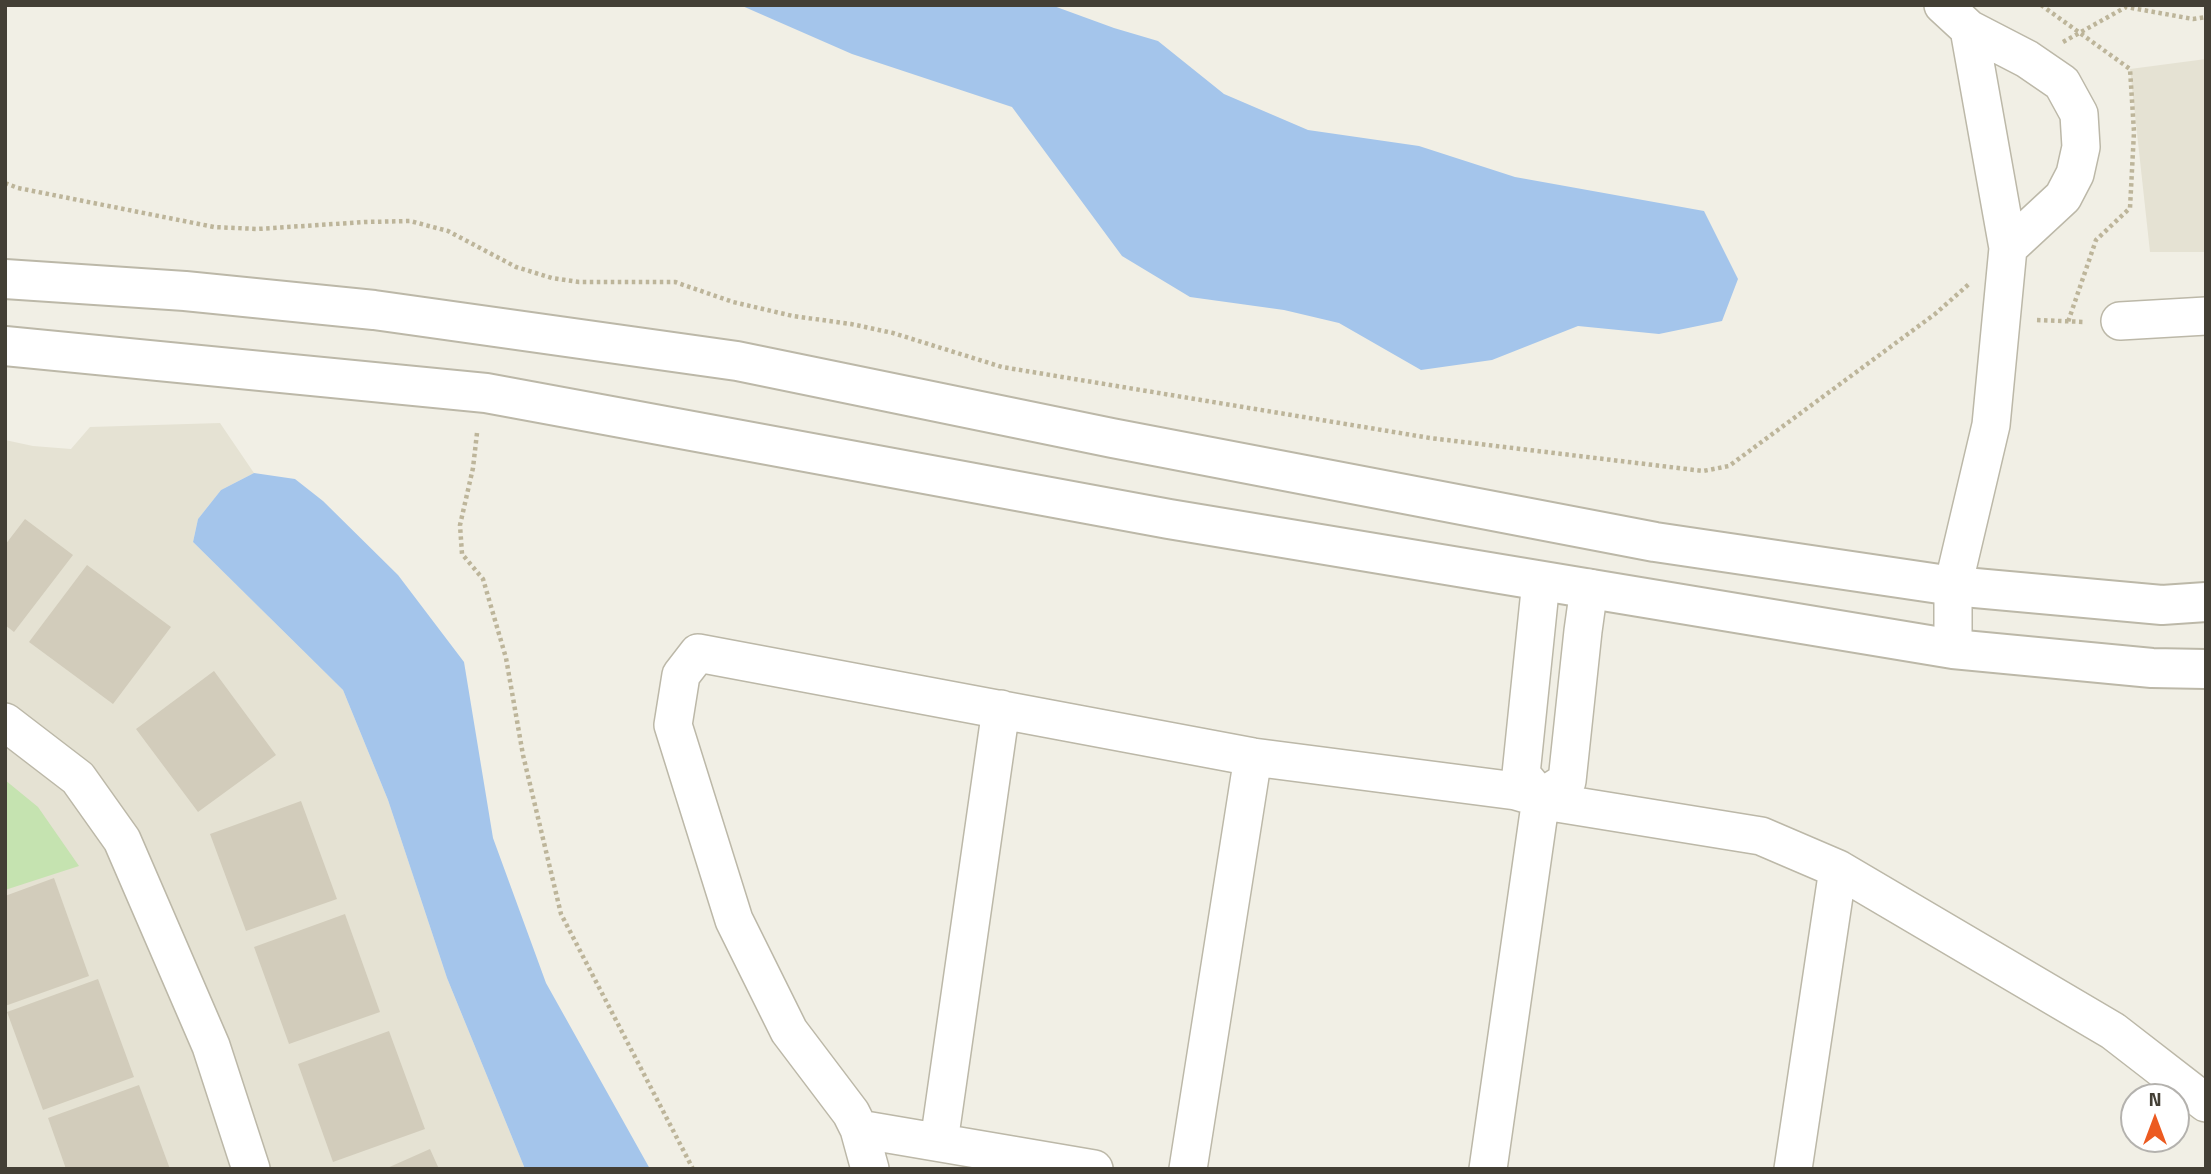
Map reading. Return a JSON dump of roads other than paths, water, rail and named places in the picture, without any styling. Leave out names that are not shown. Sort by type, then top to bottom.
[{"type":"street","points":[[1956,17],[2062,83],[2079,114],[2081,147],[2075,174],[2063,197],[2008,248]]},
{"type":"street","points":[[1953,649],[1953,586],[1991,425],[2008,248],[1956,17]]},
{"type":"street","points":[[5,279],[185,291],[374,310],[737,361],[1112,438],[1642,539],[1953,586],[2162,605],[2206,602]]},
{"type":"street","points":[[2120,321],[2206,316]]},
{"type":"street","points":[[5,346],[486,393],[1169,520],[1953,649],[2152,668],[2206,669]]},
{"type":"street","points":[[1488,1169],[1541,798],[1521,774],[1541,581]]},
{"type":"street","points":[[1541,798],[1567,781],[1589,588]]},
{"type":"street","points":[[870,1169],[859,1129],[851,1113],[789,1031],[734,920],[673,725],[681,675],[698,653],[1253,757],[1516,791],[1541,798],[1761,836],[1838,869],[2113,1031],[2206,1103]]},
{"type":"street","points":[[939,1142],[1001,709]]},
{"type":"street","points":[[5,722],[78,778],[122,840],[211,1046],[251,1169]]},
{"type":"street","points":[[1188,1169],[1253,757]]},
{"type":"street","points":[[1793,1169],[1838,869]]},
{"type":"street","points":[[859,1129],[1094,1169]]},
{"type":"water","points":[[740,5],[1051,5],[1158,41],[1224,94],[1308,130],[1419,146],[1515,177],[1704,211],[1738,279],[1722,321],[1659,334],[1578,326],[1492,360],[1421,370],[1339,323],[1284,310],[1190,297],[1122,256],[1012,107],[852,54]]},
{"type":"water","points":[[254,473],[295,479],[323,501],[398,575],[464,662],[493,838],[546,983],[650,1169],[525,1169],[447,978],[388,800],[343,690],[193,542],[198,519],[221,490]]}]
